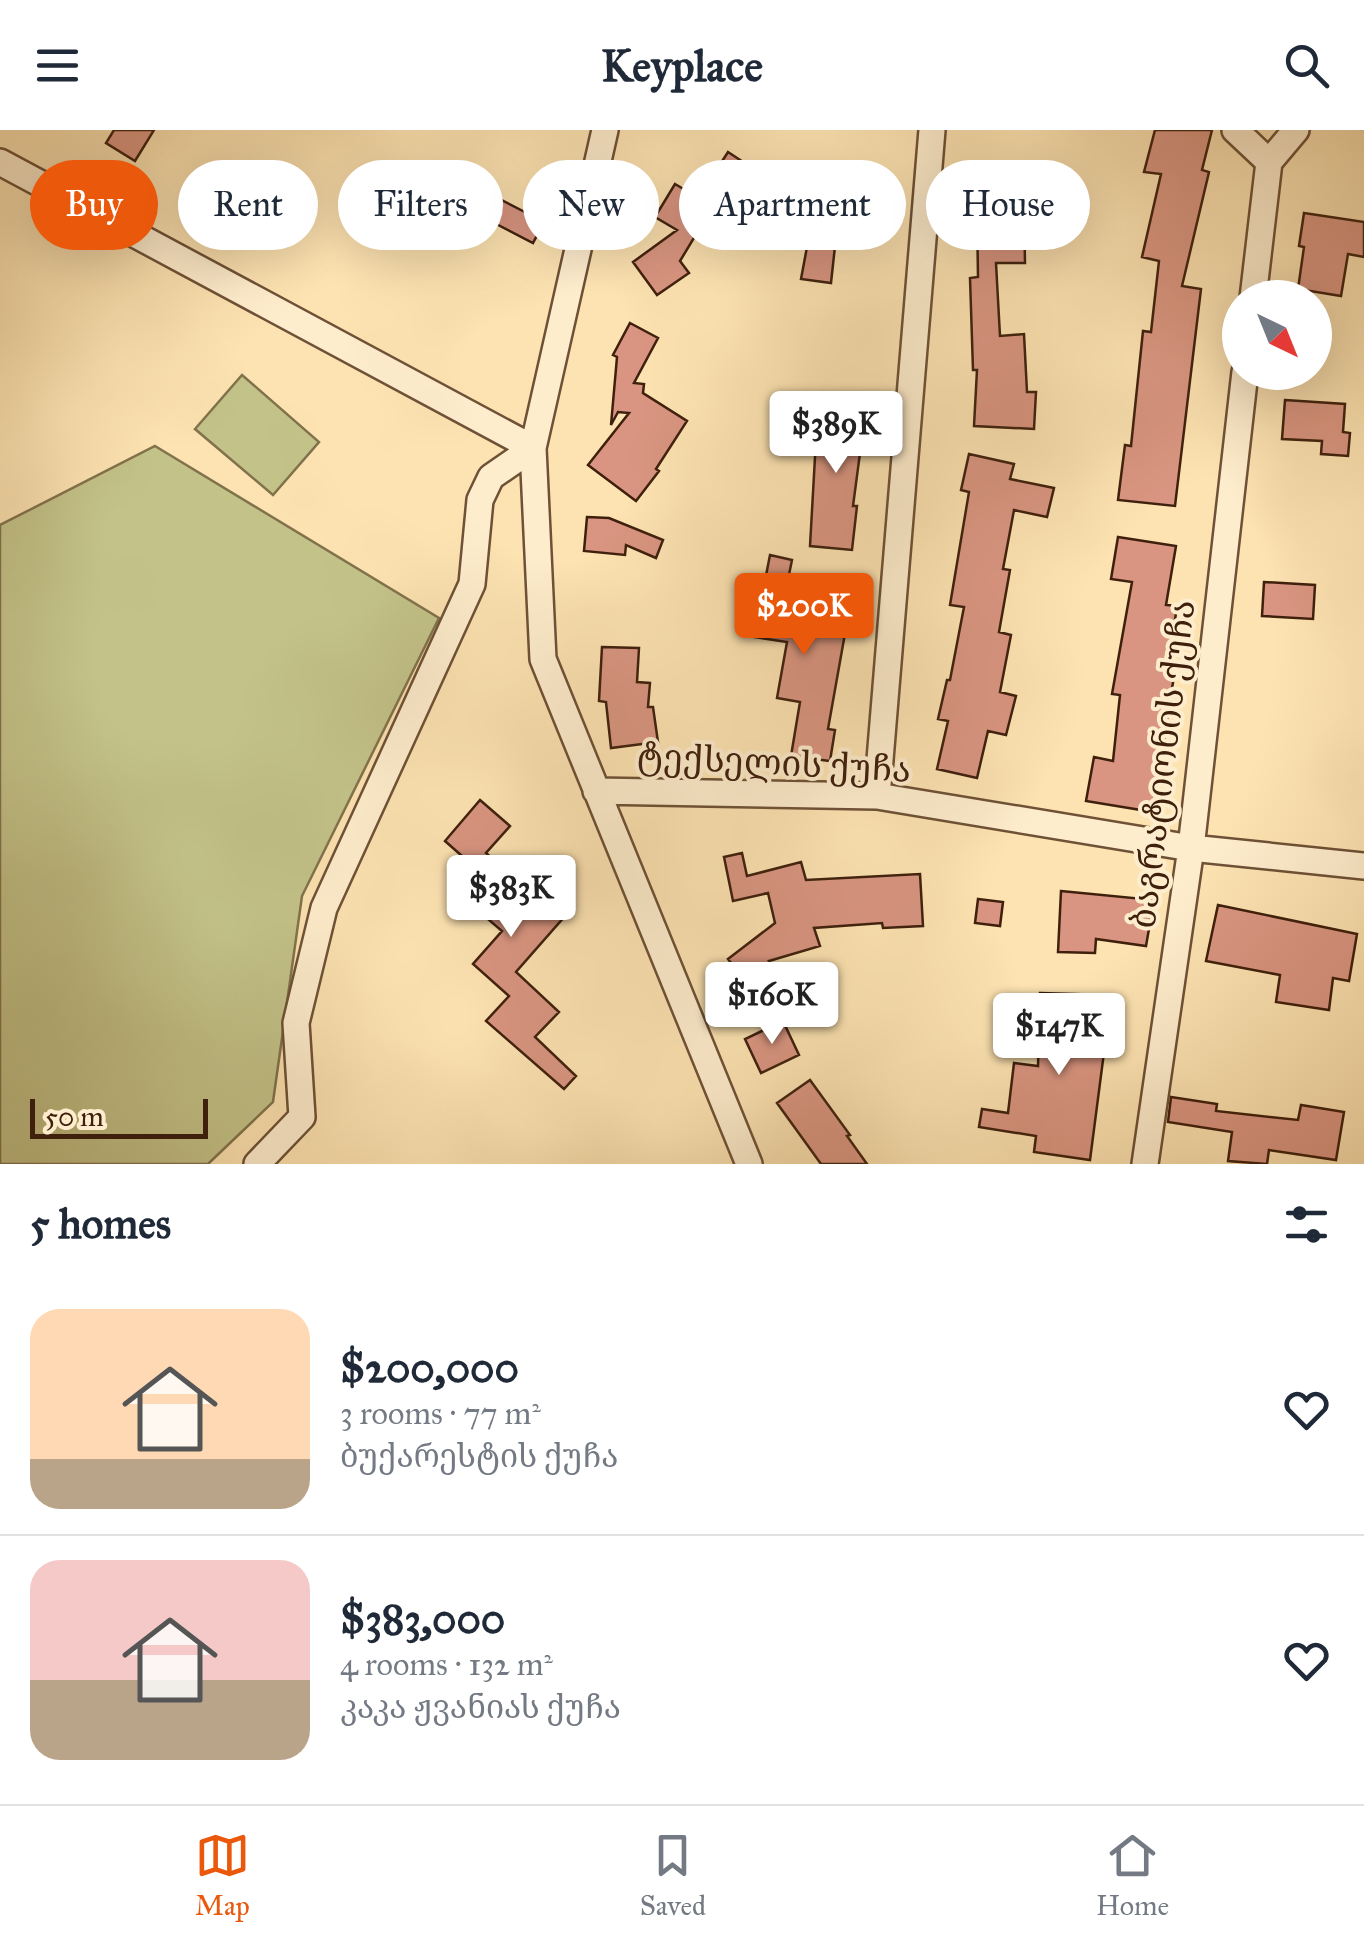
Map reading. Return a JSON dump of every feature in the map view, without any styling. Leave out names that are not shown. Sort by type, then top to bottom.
[{"type":"street","points":[[605,130],[534,448],[543,659],[748,1164]]},
{"type":"street","points":[[876,796],[932,130]]},
{"type":"street","points":[[1235,130],[1269,162]]},
{"type":"street","points":[[1256,280],[1269,162],[1296,130]]},
{"type":"street","points":[[0,162],[534,448]]},
{"type":"street","name":"ბაგრატიონის ქუჩა","points":[[1145,1164],[1190,848],[1243,390]]},
{"type":"street","points":[[257,1164],[302,1118],[296,1023],[324,908],[472,584],[480,500],[491,476],[534,448]]},
{"type":"street","name":"ტექსელის ქუჩა","points":[[596,790],[876,796],[1190,848],[1364,866]]},
{"type":"green space","points":[[242,375],[319,442],[273,495],[195,429]]},
{"type":"green space","points":[[155,446],[439,618],[302,896],[273,1102],[208,1164],[0,1164],[0,525]]},
{"type":"building","points":[[114,130],[154,130],[136,160],[106,143]]},
{"type":"building","points":[[1155,130],[1212,130],[1202,170],[1209,172],[1182,286],[1201,289],[1175,506],[1118,500],[1125,445],[1131,446],[1143,331],[1151,332],[1159,261],[1142,257],[1161,174],[1144,172]]},
{"type":"building","points":[[728,152],[740,160],[723,160]]},
{"type":"building","points":[[675,184],[679,186],[679,250],[687,250],[680,261],[689,273],[657,295],[633,262],[650,250],[659,250],[659,243],[677,230],[659,219],[659,210]]},
{"type":"building","points":[[503,201],[523,211],[523,238],[503,227]]},
{"type":"building","points":[[1304,213],[1364,222],[1364,257],[1348,254],[1341,296],[1332,295],[1332,280],[1299,280],[1304,247],[1299,246]]},
{"type":"building","points":[[806,250],[835,250],[831,283],[801,279]]},
{"type":"building","points":[[978,250],[1025,250],[1025,263],[996,263],[1000,336],[1024,334],[1027,392],[1036,392],[1034,429],[974,426],[977,370],[973,370],[970,278],[978,277]]},
{"type":"building","points":[[630,323],[658,338],[634,383],[644,384],[643,393],[687,421],[656,469],[659,471],[636,501],[588,465],[629,413],[618,412],[611,425],[617,357],[613,355]]},
{"type":"building","points":[[1285,400],[1345,404],[1343,432],[1350,433],[1348,456],[1321,454],[1322,441],[1282,439]]},
{"type":"building","points":[[818,404],[866,408],[853,506],[857,506],[852,550],[810,546]]},
{"type":"building","points":[[969,454],[1014,464],[1010,479],[1054,488],[1047,517],[1014,510],[1003,569],[1010,570],[999,632],[1011,635],[1000,692],[1016,696],[1006,735],[988,731],[977,778],[937,769],[948,721],[938,719],[964,607],[950,605],[969,492],[961,490]]},
{"type":"building","points":[[587,517],[609,518],[663,540],[656,558],[626,545],[625,555],[584,551]]},
{"type":"building","points":[[1118,537],[1176,546],[1166,605],[1177,606],[1169,662],[1176,663],[1153,812],[1086,801],[1094,757],[1113,761],[1120,695],[1112,694],[1132,582],[1111,579]]},
{"type":"building","points":[[770,555],[792,560],[785,594],[790,595],[788,602],[849,611],[828,729],[835,730],[830,761],[791,756],[800,702],[777,698],[787,642],[754,637]]},
{"type":"building","points":[[1264,582],[1315,585],[1313,619],[1262,616]]},
{"type":"building","points":[[602,647],[639,648],[637,682],[650,683],[648,707],[653,707],[658,742],[611,748],[606,702],[599,701]]},
{"type":"building","points":[[480,800],[510,826],[486,853],[532,895],[536,890],[565,916],[516,972],[559,1012],[535,1037],[576,1076],[564,1089],[486,1021],[509,996],[473,964],[502,931],[466,900],[486,877],[445,841]]},
{"type":"building","points":[[742,853],[747,876],[801,862],[806,880],[920,874],[923,926],[883,928],[882,923],[814,928],[820,946],[769,961],[774,968],[749,987],[728,959],[775,923],[768,893],[733,901],[724,857]]},
{"type":"building","points":[[1061,891],[1154,900],[1146,946],[1096,939],[1095,953],[1058,952]]},
{"type":"building","points":[[978,899],[1003,902],[1000,926],[975,923]]},
{"type":"building","points":[[1218,905],[1357,934],[1349,981],[1333,978],[1329,1010],[1276,1002],[1280,975],[1206,961]]},
{"type":"building","points":[[1040,993],[1107,995],[1106,1037],[1090,1160],[1034,1152],[1036,1136],[979,1127],[982,1109],[1008,1113],[1014,1063],[1038,1066]]},
{"type":"building","points":[[783,1021],[799,1055],[761,1073],[745,1039]]},
{"type":"building","points":[[810,1080],[867,1164],[821,1164],[777,1103]]},
{"type":"building","points":[[1171,1097],[1217,1104],[1216,1111],[1298,1120],[1301,1105],[1344,1112],[1336,1160],[1269,1150],[1267,1164],[1228,1161],[1232,1132],[1168,1122]]}]
